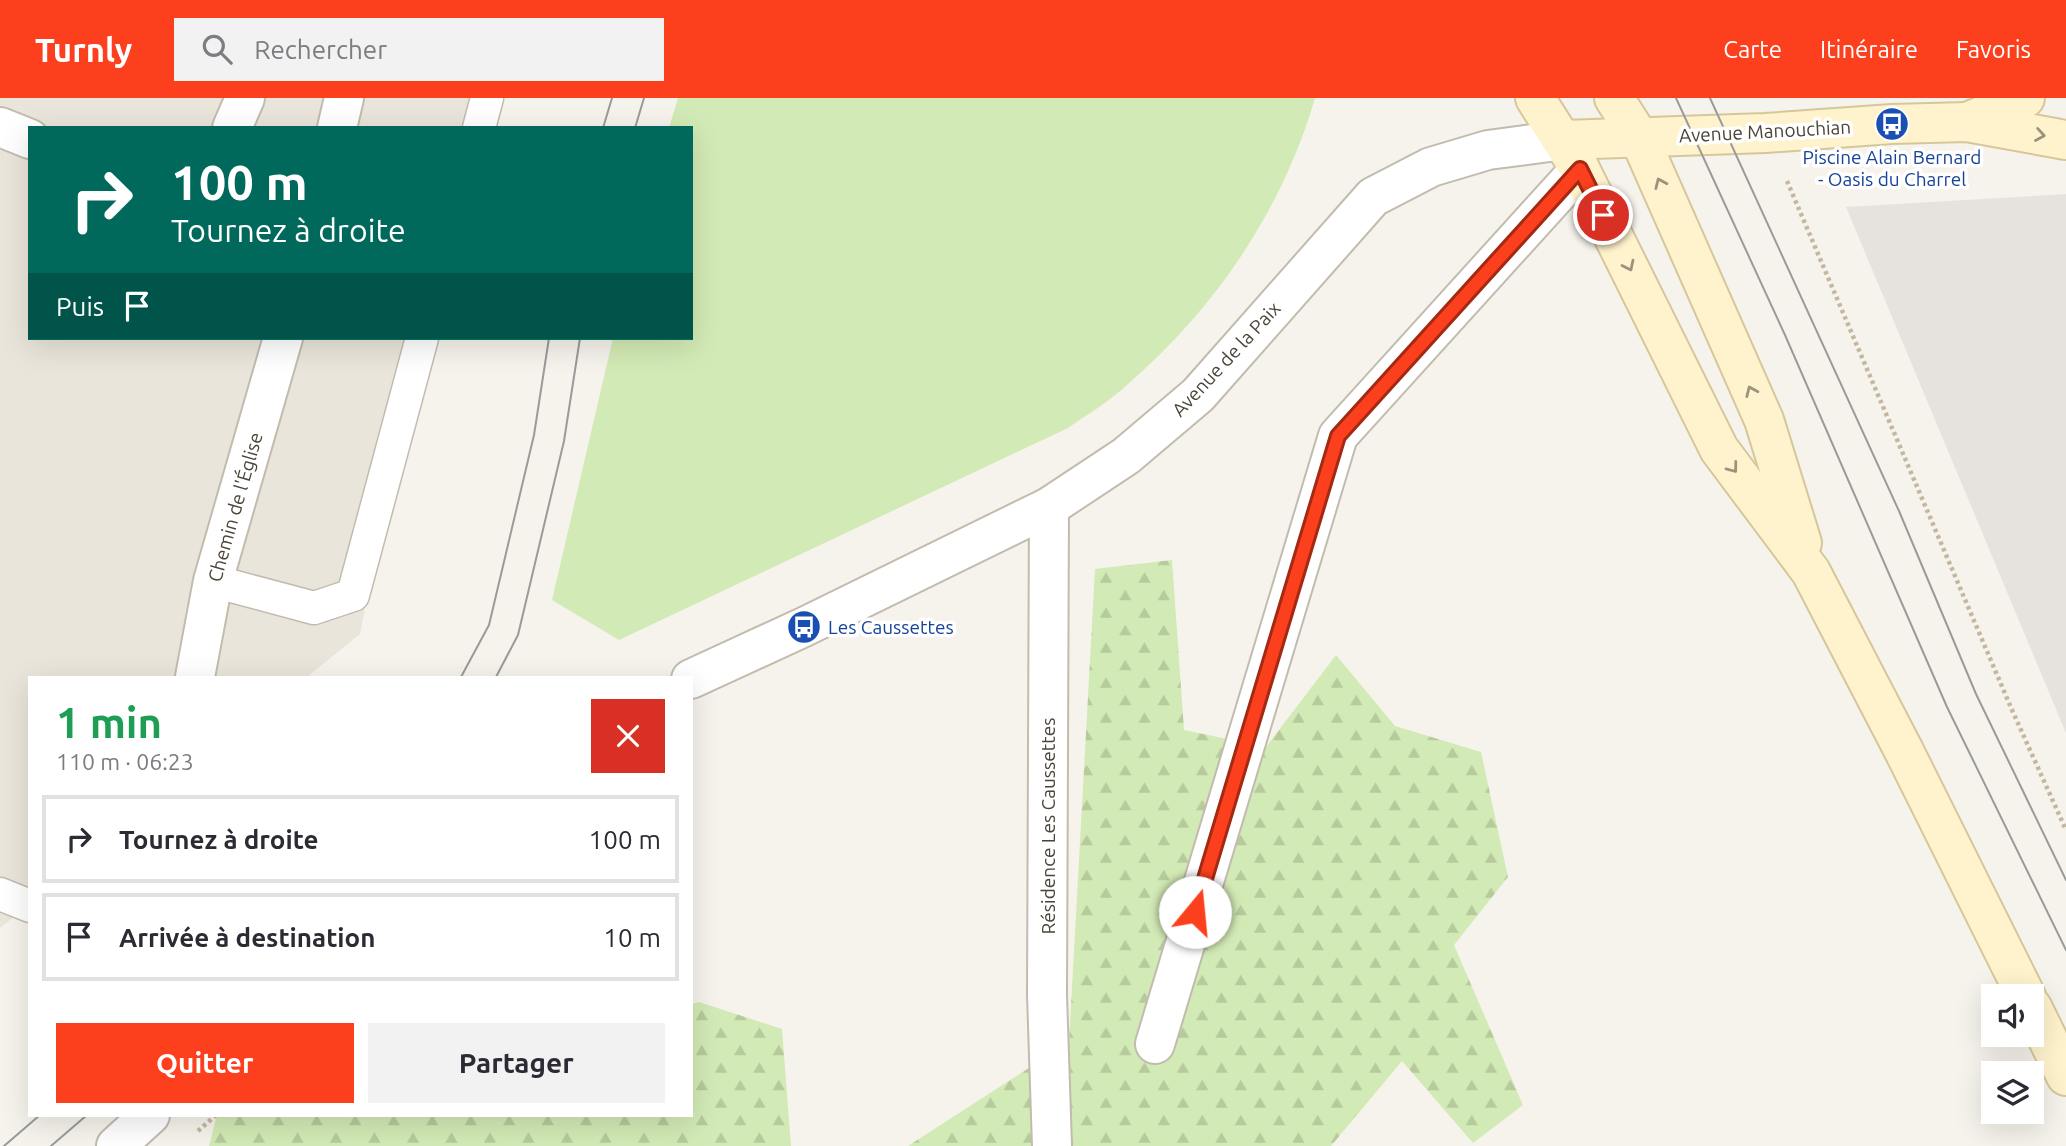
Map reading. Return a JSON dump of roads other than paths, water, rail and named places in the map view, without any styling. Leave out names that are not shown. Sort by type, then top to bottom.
[{"type":"main road","points":[[1535,98],[1572,155],[1719,449],[1811,572],[2020,984]]},
{"type":"main road","points":[[1614,98],[1639,136],[1764,420],[1811,572]]},
{"type":"main road","name":"Avenue Manouchian","points":[[1967,122],[2025,98]]},
{"type":"main road","name":"Avenue Manouchian","points":[[1572,155],[1639,136],[1765,133],[1892,124],[1967,122],[2066,140]]},
{"type":"main road","points":[[2044,1031],[2066,1076]]},
{"type":"street","points":[[233,126],[245,98]]},
{"type":"street","points":[[337,126],[344,98]]},
{"type":"street","points":[[0,127],[28,138]]},
{"type":"street","name":"Avenue de la Paix","points":[[693,678],[1049,507],[1126,456],[1198,395],[1373,197],[1431,167],[1488,150],[1572,155]]},
{"type":"street","points":[[1155,1044],[1338,436],[1572,155]]},
{"type":"street","name":"Chemin de l'Église","points":[[195,676],[213,581],[282,340]]},
{"type":"street","name":"Résidence Les Caussettes","points":[[1049,507],[1047,995],[1052,1146]]},
{"type":"lane","points":[[479,126],[486,98]]},
{"type":"lane","points":[[213,581],[314,608],[354,595],[421,340]]},
{"type":"lane","points":[[0,894],[28,905]]},
{"type":"tram line","points":[[604,126],[612,98]]},
{"type":"tram line","points":[[636,126],[644,98]]},
{"type":"tram line","points":[[1676,98],[1785,335],[1947,707],[2066,950]]},
{"type":"tram line","points":[[1710,98],[1899,511],[1976,694],[2066,880]]},
{"type":"tram line","points":[[462,676],[489,625],[534,435],[549,340]]},
{"type":"tram line","points":[[497,676],[518,635],[564,441],[580,340]]},
{"type":"tram line","points":[[4,1146],[38,1117]]},
{"type":"tram line","points":[[51,1146],[85,1117]]},
{"type":"place","name":"Piscine Alain Bernard - Oasis du Charrel","points":[[1892,124]]},
{"type":"place","name":"Les Caussettes","points":[[804,627]]}]
